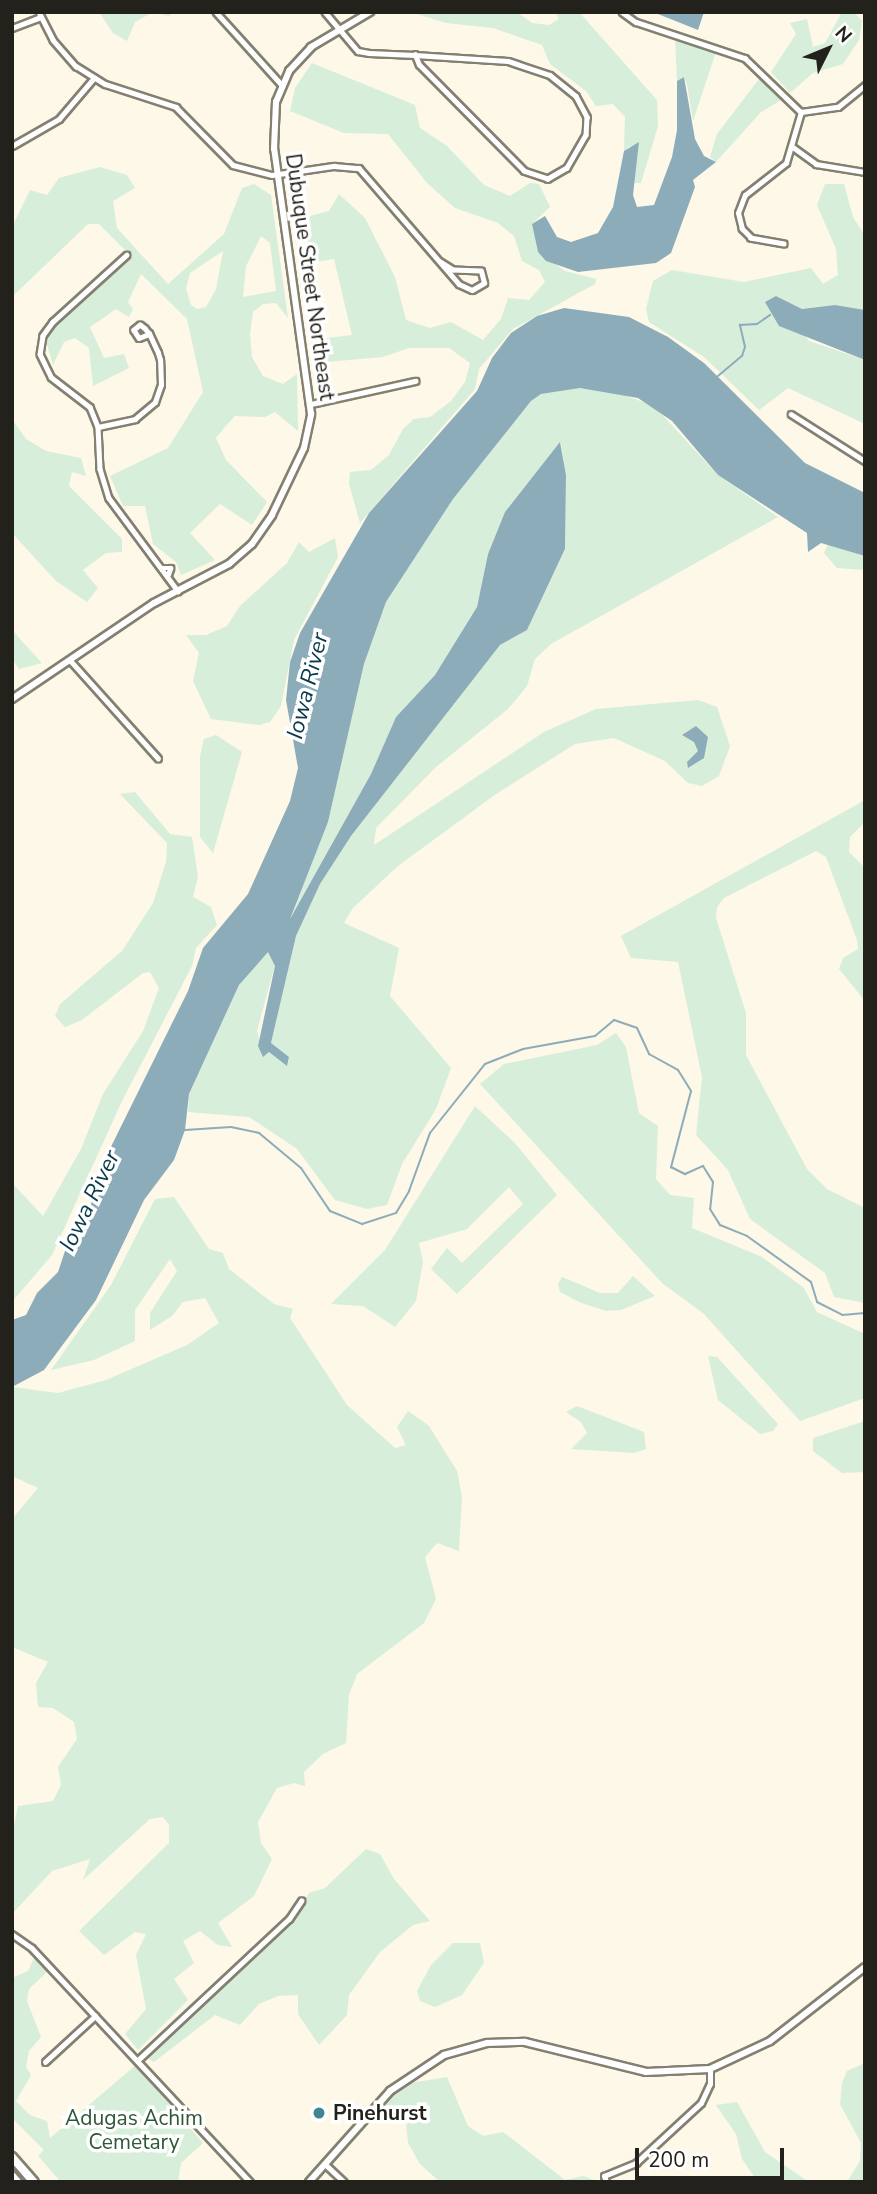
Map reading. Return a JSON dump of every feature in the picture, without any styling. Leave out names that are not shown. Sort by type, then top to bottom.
[{"type":"highway","points":[[12,2157],[34,2182]]},
{"type":"highway","points":[[12,2176],[17,2182]]},
{"type":"main road","name":"Dubuque Street Northeast","points":[[12,699],[178,591],[229,564],[262,531],[304,448],[311,404],[272,122],[282,85],[303,54],[338,29],[370,12]]},
{"type":"main road","points":[[309,2182],[396,2085],[434,2059],[467,2047],[525,2042],[646,2072],[710,2069],[766,2044],[865,1967]]},
{"type":"street","points":[[216,12],[282,85]]},
{"type":"street","points":[[325,12],[358,51],[415,55],[521,63],[558,80],[581,103],[588,122],[585,137],[568,168],[548,179],[524,171],[419,65],[415,55]]},
{"type":"street","points":[[622,12],[636,22],[745,58],[801,112]]},
{"type":"street","points":[[12,28],[39,15],[58,47],[94,78],[176,107],[223,159],[241,169],[278,175],[334,166],[359,168],[440,262],[467,289],[476,290],[484,283],[481,271],[453,270],[440,262]]},
{"type":"street","points":[[12,146],[60,119],[94,78]]},
{"type":"street","points":[[801,112],[838,107],[865,85]]},
{"type":"street","points":[[784,244],[751,238],[742,229],[738,213],[745,195],[781,170],[793,147],[801,112]]},
{"type":"street","points":[[793,147],[816,164],[865,172]]},
{"type":"street","points":[[127,255],[53,323],[40,348],[47,373],[86,402],[98,427],[100,469],[108,498],[178,591]]},
{"type":"street","points":[[98,427],[135,419],[155,402],[161,368],[149,334]]},
{"type":"street","points":[[311,404],[415,381]]},
{"type":"street","points":[[791,414],[865,461]]},
{"type":"street","points":[[70,660],[158,758]]},
{"type":"street","points":[[137,2061],[289,1919],[301,1901]]},
{"type":"street","points":[[12,1934],[32,1948],[250,2182]]},
{"type":"street","points":[[45,2062],[95,2016]]},
{"type":"street","points":[[605,2179],[636,2163],[701,2103],[710,2084],[710,2069]]},
{"type":"street","points":[[325,2164],[344,2182]]},
{"type":"green space","points":[[99,12],[153,12],[135,22],[127,41],[113,33]]},
{"type":"green space","points":[[153,12],[172,12],[169,16]]},
{"type":"green space","points":[[411,12],[517,12],[532,23],[549,25],[559,19],[555,12],[579,12],[657,100],[658,126],[641,183],[633,183],[638,153],[630,146],[624,151],[625,117],[613,104],[596,106],[586,91],[550,64],[542,45],[493,28],[446,23]]},
{"type":"green space","points":[[842,12],[854,12],[862,21],[859,40],[843,64],[813,73],[790,93],[771,72],[796,34],[790,23],[807,19],[813,47],[825,43]]},
{"type":"green space","points":[[675,37],[716,52],[693,121],[687,84],[684,77],[677,81]]},
{"type":"green space","points":[[312,63],[415,105],[420,128],[447,146],[484,185],[510,196],[530,183],[539,184],[550,207],[532,224],[538,252],[565,271],[596,279],[595,284],[513,329],[479,369],[475,389],[360,523],[349,484],[350,472],[371,470],[389,455],[403,429],[414,419],[430,417],[451,401],[465,382],[470,363],[449,348],[409,348],[383,357],[315,363],[311,340],[352,335],[334,259],[305,264],[302,218],[329,211],[339,194],[365,218],[395,277],[406,320],[430,328],[451,322],[483,340],[501,319],[508,298],[529,300],[545,282],[539,270],[522,261],[514,236],[498,223],[455,208],[427,183],[388,134],[344,133],[290,111],[295,88]]},
{"type":"green space","points":[[759,79],[781,100],[761,112],[716,162],[710,157],[717,134]]},
{"type":"green space","points":[[100,167],[127,175],[135,188],[113,201],[117,228],[168,284],[224,234],[242,188],[254,184],[271,195],[288,318],[276,303],[263,304],[253,312],[250,334],[252,357],[263,376],[283,384],[297,374],[298,431],[275,412],[265,417],[235,416],[224,428],[216,438],[226,460],[267,502],[252,525],[220,504],[190,533],[215,560],[181,575],[176,562],[153,544],[145,506],[123,506],[110,476],[168,448],[203,392],[187,319],[141,274],[128,302],[133,309],[129,317],[116,309],[90,327],[104,358],[124,354],[129,368],[93,386],[89,348],[75,338],[64,342],[53,365],[46,341],[54,325],[130,255],[99,224],[88,224],[12,297],[12,227],[30,190],[47,195],[59,178]],"holes":[[[261,236],[270,243],[276,291],[243,297],[246,266]],[[223,251],[216,289],[206,307],[197,309],[191,305],[186,289],[190,273]]]},
{"type":"green space","points":[[825,184],[844,184],[853,217],[865,236],[865,310],[835,305],[802,309],[776,296],[809,341],[865,360],[865,424],[788,388],[759,410],[704,357],[649,322],[646,309],[653,281],[672,270],[744,282],[811,268],[823,284],[838,275],[836,249],[817,205]]},
{"type":"green space","points":[[580,388],[607,389],[654,406],[718,475],[778,517],[551,644],[535,659],[527,686],[508,709],[436,767],[376,828],[374,845],[544,732],[596,709],[698,700],[717,707],[730,746],[719,776],[702,786],[688,783],[665,761],[614,738],[575,744],[496,794],[398,866],[353,908],[344,923],[399,948],[390,996],[451,1068],[436,1109],[402,1164],[387,1205],[367,1209],[335,1200],[297,1149],[249,1117],[188,1112],[189,1094],[239,985],[268,951],[275,965],[257,1031],[264,1056],[269,1052],[287,1065],[289,1057],[271,1043],[296,936],[320,884],[351,836],[500,645],[527,630],[565,550],[566,475],[561,443],[505,512],[488,554],[477,607],[435,675],[396,717],[371,774],[287,924],[328,822],[364,664],[386,602],[453,499],[531,401],[541,394]]},
{"type":"green space","points":[[12,419],[26,439],[46,451],[81,458],[86,476],[72,472],[69,486],[122,539],[122,552],[106,553],[83,570],[98,588],[87,602],[56,581],[12,533]]},
{"type":"green space","points":[[335,538],[338,557],[294,640],[281,706],[270,722],[259,725],[211,719],[193,681],[199,653],[186,635],[206,635],[227,626],[240,606],[287,563],[299,542],[309,552]]},
{"type":"green space","points":[[828,544],[865,556],[865,570],[837,568],[824,553]]},
{"type":"green space","points":[[12,629],[42,663],[19,669],[12,659]]},
{"type":"green space","points":[[216,735],[242,752],[213,853],[200,837],[200,756],[204,739]]},
{"type":"green space","points":[[135,792],[170,834],[192,837],[198,877],[193,897],[211,907],[217,925],[196,948],[192,966],[122,1101],[52,1255],[12,1302],[12,1183],[43,1216],[81,1149],[103,1094],[143,1031],[159,988],[150,972],[143,973],[82,1020],[65,1027],[55,1016],[60,1004],[122,951],[153,903],[166,862],[167,843],[120,794]]},
{"type":"green space","points":[[865,800],[865,822],[850,837],[849,852],[865,868],[865,1001],[839,969],[843,958],[858,949],[857,940],[826,857],[816,851],[724,898],[717,907],[716,918],[746,1013],[746,1055],[807,1169],[827,1189],[865,1208],[865,1303],[834,1297],[825,1273],[750,1219],[728,1170],[696,1135],[702,1077],[678,962],[631,958],[621,936]]},
{"type":"green space","points":[[616,1033],[626,1047],[639,1113],[658,1126],[656,1179],[670,1195],[694,1198],[692,1228],[762,1257],[804,1288],[817,1312],[865,1334],[865,1398],[800,1421],[704,1314],[662,1283],[480,1084],[504,1064],[597,1045]]},
{"type":"green space","points":[[475,1106],[515,1143],[557,1195],[457,1294],[431,1269],[447,1248],[462,1263],[523,1204],[509,1187],[467,1229],[419,1243],[423,1262],[416,1301],[395,1327],[363,1306],[331,1304],[385,1250]]},
{"type":"green space","points":[[174,1197],[209,1249],[223,1253],[229,1269],[274,1304],[293,1309],[290,1318],[347,1405],[395,1448],[406,1445],[397,1427],[408,1411],[429,1426],[457,1471],[462,1497],[459,1551],[437,1543],[425,1557],[436,1599],[424,1623],[357,1674],[349,1695],[346,1743],[323,1754],[304,1772],[305,1786],[294,1783],[277,1788],[258,1822],[261,1843],[272,1859],[254,1896],[218,1923],[232,1947],[218,1945],[200,1931],[183,1941],[194,1963],[174,1979],[188,2000],[138,2050],[125,2034],[146,2009],[136,1955],[146,1934],[135,1932],[104,1955],[79,1931],[169,1843],[169,1825],[163,1817],[150,1819],[83,1880],[90,1859],[52,1871],[12,1914],[12,1835],[18,1806],[53,1801],[61,1785],[58,1767],[77,1739],[74,1722],[53,1708],[38,1707],[36,1683],[48,1662],[12,1647],[12,1519],[38,1488],[12,1476],[12,1387],[58,1393],[106,1380],[187,1345],[219,1323],[205,1298],[183,1302],[172,1316],[150,1330],[150,1313],[177,1271],[170,1259],[135,1310],[135,1341],[94,1360],[51,1370],[111,1285],[155,1199]]},
{"type":"green space","points":[[633,1276],[655,1296],[621,1310],[606,1311],[579,1302],[560,1292],[558,1284],[562,1277],[600,1293],[618,1293]]},
{"type":"green space","points":[[708,1356],[717,1357],[778,1424],[773,1431],[760,1434],[718,1400]]},
{"type":"green space","points":[[577,1406],[644,1432],[646,1449],[634,1453],[571,1449],[587,1433],[581,1422],[566,1412]]},
{"type":"green space","points":[[865,1421],[865,1472],[842,1473],[813,1451],[813,1438]]},
{"type":"green space","points":[[366,1849],[380,1854],[394,1879],[430,1921],[413,1925],[380,1952],[349,1995],[347,2015],[319,2045],[298,2014],[298,1995],[278,1996],[259,2004],[240,2025],[215,2015],[154,2062],[145,2057],[297,1914],[309,1893],[325,1888]]},
{"type":"green space","points":[[453,1943],[480,1943],[484,1963],[462,1995],[435,2007],[420,2001],[417,1991],[431,1965]]},
{"type":"green space","name":"Adugas Achim Cemetary","points":[[34,1958],[47,1972],[29,1989],[27,2001],[41,2037],[29,2051],[26,2067],[31,2075],[16,2101],[30,2115],[47,2121],[50,2138],[136,2065],[203,2143],[181,2163],[178,2182],[61,2182],[38,2156],[44,2150],[12,2118],[12,1978],[28,1971]]},
{"type":"green space","points":[[865,2063],[865,2182],[847,2182],[860,2161],[861,2143],[840,2104],[842,2083],[847,2071]]},
{"type":"green space","points":[[447,2077],[468,2126],[483,2136],[503,2132],[565,2180],[583,2176],[600,2182],[440,2182],[420,2164],[408,2143],[406,2122],[394,2117],[375,2124],[370,2119],[405,2084]]},
{"type":"green space","points":[[737,2102],[765,2152],[809,2182],[758,2182],[742,2159],[736,2134],[716,2105]]},
{"type":"water","points":[[653,12],[704,12],[698,30]]},
{"type":"water","points":[[684,77],[695,139],[704,156],[716,162],[693,180],[695,187],[671,253],[656,263],[578,272],[546,261],[538,252],[532,224],[545,216],[557,237],[571,242],[598,233],[613,207],[624,151],[639,142],[633,195],[637,207],[654,205],[672,157],[677,130],[677,81]]},
{"type":"water","points":[[776,296],[802,309],[835,305],[865,310],[865,360],[779,326],[765,302]]},
{"type":"water","name":"Iowa River","points":[[564,308],[629,317],[668,337],[704,363],[805,463],[865,493],[865,556],[821,543],[808,552],[807,533],[718,475],[672,421],[638,398],[580,388],[541,394],[531,401],[453,499],[386,602],[364,664],[328,822],[290,919],[371,774],[396,717],[435,675],[477,607],[488,554],[505,512],[560,442],[566,475],[565,549],[527,630],[500,645],[351,836],[320,884],[296,936],[271,1043],[289,1057],[287,1066],[269,1052],[263,1057],[258,1046],[275,966],[268,952],[239,985],[189,1094],[185,1130],[174,1160],[144,1200],[96,1300],[44,1370],[12,1387],[12,1320],[26,1315],[37,1293],[58,1272],[71,1233],[89,1213],[98,1173],[188,991],[203,948],[248,894],[290,801],[298,768],[286,700],[290,662],[300,633],[369,513],[477,391],[492,358],[511,333],[537,316]]},
{"type":"water","points":[[696,726],[708,737],[704,758],[688,768],[687,762],[698,751],[694,742],[682,735]]},
{"type":"waterway","points":[[718,376],[742,356],[745,347],[740,325],[757,324],[770,315]]},
{"type":"waterway","points":[[185,1130],[231,1127],[259,1133],[301,1168],[330,1211],[362,1224],[396,1213],[409,1191],[430,1133],[485,1064],[523,1049],[595,1036],[614,1020],[637,1028],[649,1054],[678,1070],[691,1091],[671,1167],[685,1174],[703,1166],[713,1182],[710,1209],[720,1225],[747,1236],[811,1282],[817,1302],[842,1315],[865,1313]]},
{"type":"place","name":"Pinehurst","points":[[319,2113]]}]
